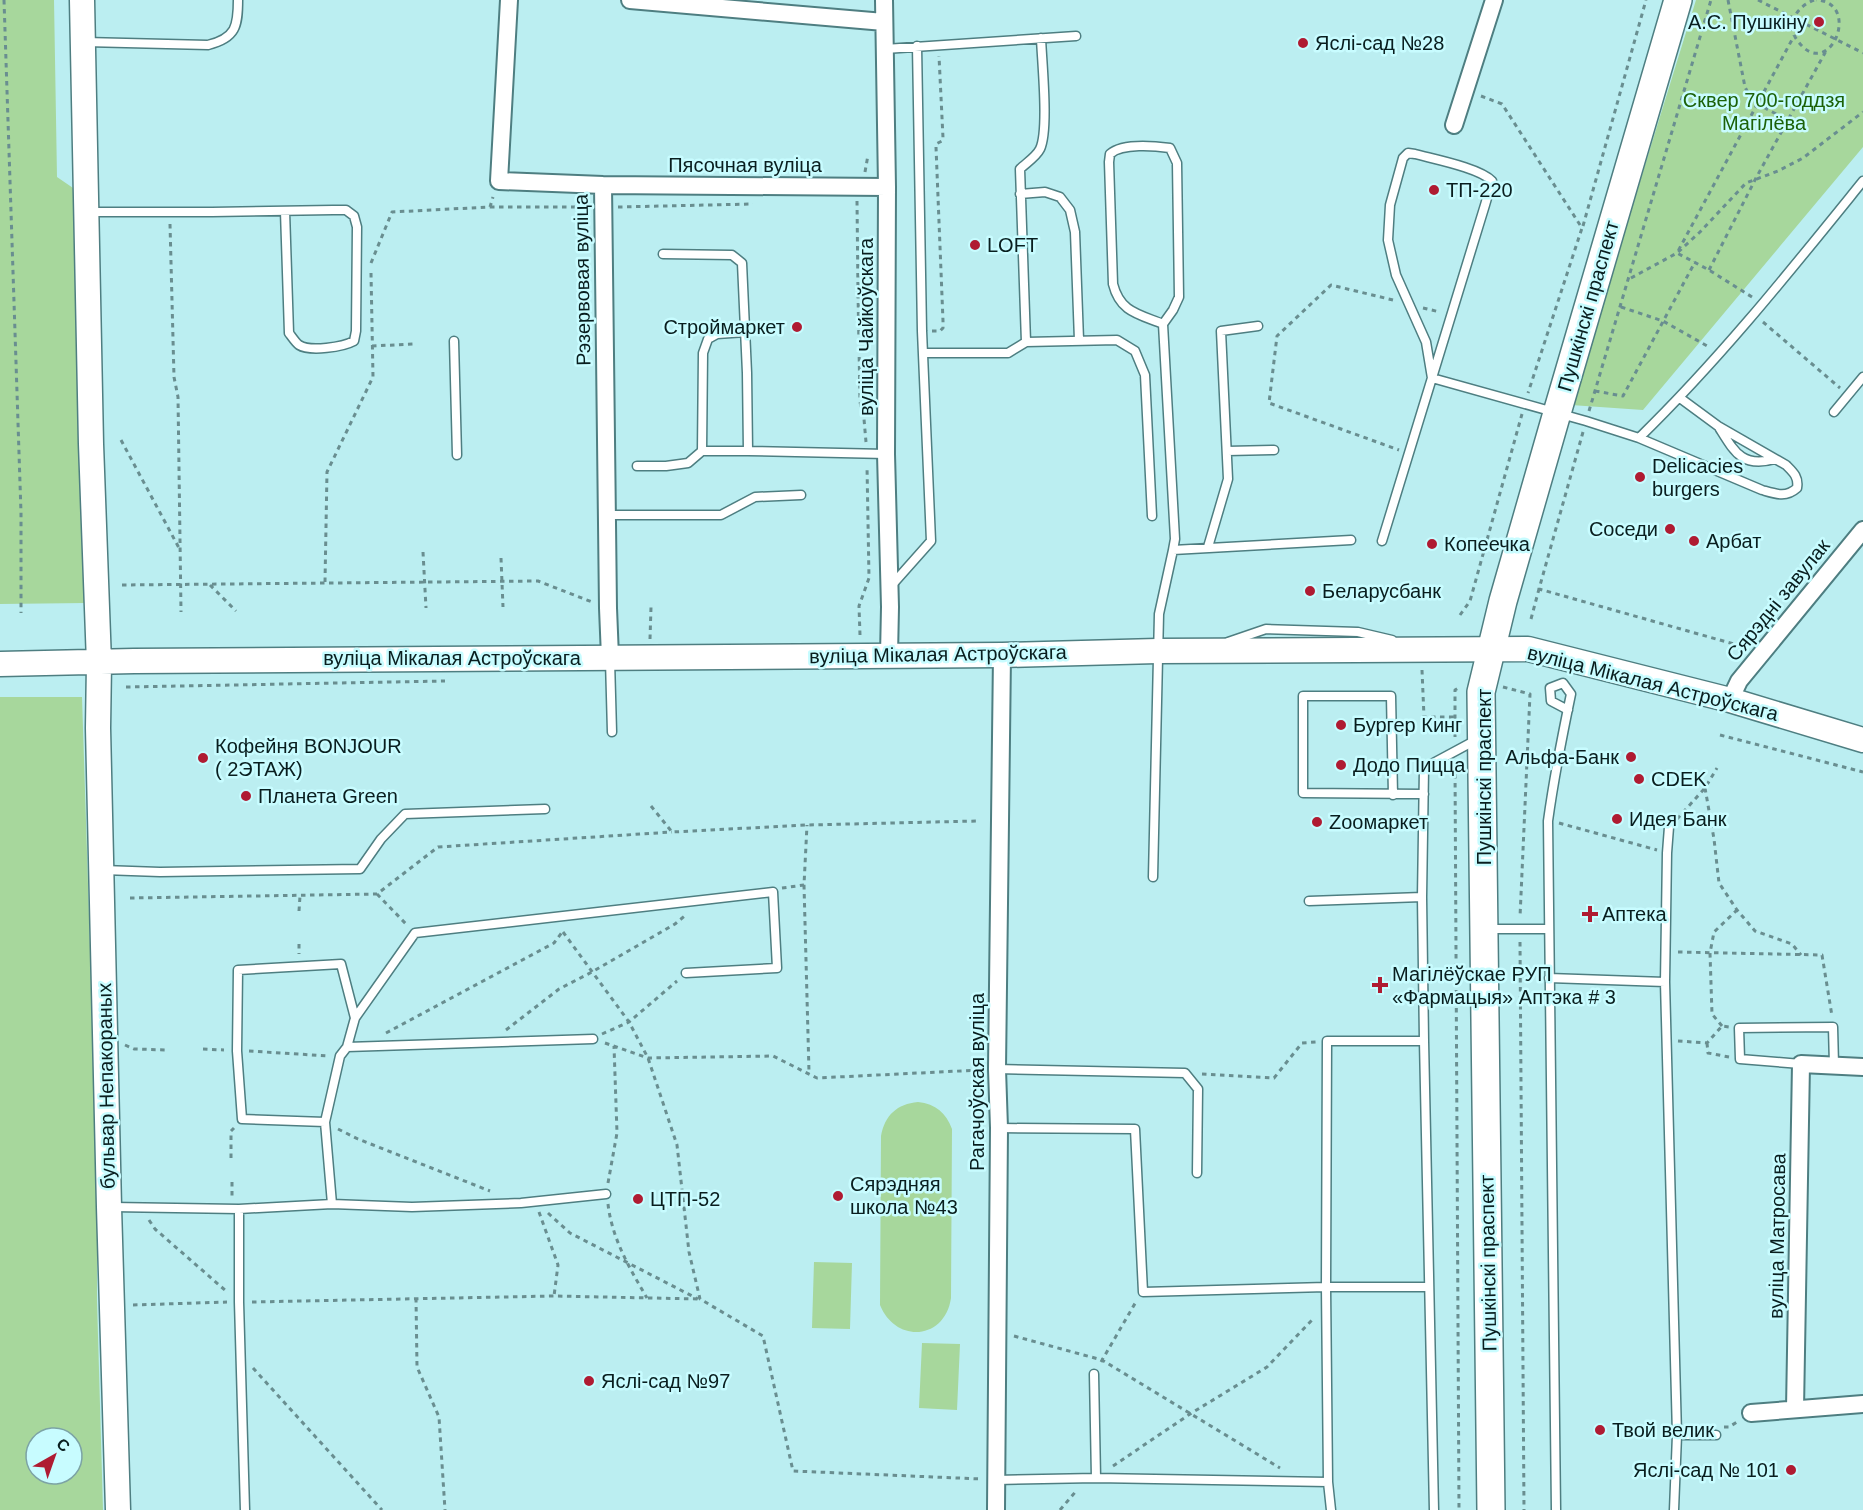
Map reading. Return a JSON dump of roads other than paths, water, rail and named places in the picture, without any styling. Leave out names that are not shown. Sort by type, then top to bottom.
[{"type":"main road","name":"бульвар Непакораных","points":[[82,0],[118,1510]]},
{"type":"main road","name":"Пушкінскі праспект","points":[[1491,1510],[1481,692],[1491,648],[1557,413],[1678,0]]},
{"type":"main road","name":"вуліца Мікалая Астроўскага","points":[[0,664],[1002,655],[1424,648],[1528,649],[1730,700],[1863,740]]},
{"type":"street","name":"Рэзервовая вуліца","points":[[509,0],[499,181],[603,185],[610,657]]},
{"type":"street","points":[[630,0],[884,22]]},
{"type":"street","name":"вуліца Чайкоўскага","points":[[884,0],[887,187],[886,454],[890,655]]},
{"type":"street","points":[[1454,125],[1494,0]]},
{"type":"street","name":"Пясочная вуліца","points":[[603,185],[887,187]]},
{"type":"street","name":"Сярэдні завулак","points":[[1730,700],[1739,681],[1863,530]]},
{"type":"street","name":"Рагачоўская вуліца","points":[[996,1510],[999,1128],[997,1069],[1002,655]]},
{"type":"street","points":[[1801,1064],[1863,1067]]},
{"type":"street","name":"вуліца Матросава","points":[[1795,1409],[1801,1064]]},
{"type":"street","points":[[1751,1413],[1863,1404]]},
{"type":"lane","points":[[84,42],[215,44],[231,34],[238,21],[238,0]]},
{"type":"lane","points":[[885,49],[1076,36]]},
{"type":"lane","points":[[1026,342],[1020,169],[1038,153],[1042,141],[1041,38]]},
{"type":"lane","points":[[889,588],[932,541],[923,353],[917,46]]},
{"type":"lane","points":[[1153,877],[1159,614],[1175,539],[1163,324],[1179,297],[1177,164],[1170,148],[1127,147],[1114,150],[1110,154],[1109,162],[1113,284],[1116,295],[1121,304],[1134,313],[1163,324]]},
{"type":"lane","points":[[1382,541],[1452,315],[1492,181],[1471,170],[1408,153],[1403,158],[1390,205],[1388,240],[1396,275],[1426,342],[1432,378]]},
{"type":"lane","points":[[1639,438],[1680,398],[1755,315],[1863,181]]},
{"type":"lane","points":[[1020,194],[1045,192],[1060,197],[1070,210],[1075,232],[1079,340]]},
{"type":"lane","points":[[87,212],[346,210],[354,216],[357,227],[354,342],[345,346],[311,348],[298,345],[289,333],[285,211]]},
{"type":"lane","points":[[663,254],[732,255],[742,263],[748,451]]},
{"type":"lane","points":[[1208,547],[1228,479],[1221,331],[1258,326]]},
{"type":"lane","points":[[702,451],[703,353],[708,339],[717,334],[746,332]]},
{"type":"lane","points":[[923,353],[1008,353],[1026,342],[1079,340],[1117,340],[1136,351],[1145,375],[1152,516]]},
{"type":"lane","points":[[454,341],[457,455]]},
{"type":"lane","points":[[1834,412],[1863,377]]},
{"type":"lane","points":[[1432,378],[1639,438],[1762,490],[1779,495],[1790,494],[1797,488],[1798,480],[1786,465],[1718,426],[1680,398]]},
{"type":"lane","points":[[1718,426],[1735,452],[1743,458],[1761,463],[1775,459]]},
{"type":"lane","points":[[1227,451],[1274,450]]},
{"type":"lane","points":[[637,466],[688,463],[702,451],[886,454]]},
{"type":"lane","points":[[607,515],[721,515],[755,497],[801,495]]},
{"type":"lane","points":[[1173,550],[1351,540]]},
{"type":"lane","points":[[610,657],[612,732]]},
{"type":"lane","points":[[1392,795],[1391,696],[1303,696],[1303,793],[1392,795],[1424,794]]},
{"type":"lane","points":[[1556,1510],[1548,820],[1556,762],[1568,711]]},
{"type":"lane","points":[[1434,1510],[1422,897],[1424,768],[1482,737]]},
{"type":"lane","points":[[102,870],[160,872],[360,869],[381,839],[405,814],[544,809]]},
{"type":"lane","points":[[1670,827],[1667,853],[1665,982],[1677,1435],[1674,1510]]},
{"type":"lane","points":[[332,1204],[326,1122],[340,1056],[347,1047],[355,1018],[415,933],[773,892],[777,968],[686,973]]},
{"type":"lane","points":[[1309,901],[1422,897]]},
{"type":"lane","points":[[1484,929],[1549,928]]},
{"type":"lane","points":[[326,1122],[242,1119],[237,1050],[238,970],[341,964],[355,1018]]},
{"type":"lane","points":[[1549,978],[1665,982]]},
{"type":"lane","points":[[1801,1064],[1740,1059],[1739,1028],[1833,1027],[1834,1065]]},
{"type":"lane","points":[[347,1047],[593,1039]]},
{"type":"lane","points":[[1331,1510],[1328,1482],[1326,1306],[1327,1041],[1424,1041]]},
{"type":"lane","points":[[997,1069],[1185,1073],[1198,1089],[1197,1173]]},
{"type":"lane","points":[[999,1128],[1135,1129],[1143,1292],[1428,1287]]},
{"type":"lane","points":[[109,1207],[239,1209],[332,1204],[412,1207],[536,1202],[606,1194]]},
{"type":"lane","points":[[239,1209],[239,1302],[245,1510]]},
{"type":"lane","points":[[1094,1374],[1096,1478]]},
{"type":"lane","points":[[1677,1435],[1716,1435]]},
{"type":"lane","points":[[996,1480],[1096,1478],[1328,1482]]},
{"type":"place","name":"А.С. Пушкіну","points":[[1819,22]]},
{"type":"place","name":"Яслі-сад №28","points":[[1303,43]]},
{"type":"place","name":"ТП-220","points":[[1434,190]]},
{"type":"place","name":"LOFT","points":[[975,245]]},
{"type":"place","name":"Строймаркет","points":[[797,327]]},
{"type":"place","name":"Delicacies burgers","points":[[1640,477]]},
{"type":"place","name":"Соседи","points":[[1670,529]]},
{"type":"place","name":"Арбат","points":[[1694,541]]},
{"type":"place","name":"Копеечка","points":[[1432,544]]},
{"type":"place","name":"Беларусбанк","points":[[1310,591]]},
{"type":"place","name":"Бургер Кинг","points":[[1341,725]]},
{"type":"place","name":"Альфа-Банк","points":[[1631,757]]},
{"type":"place","name":"Кофейня BONJOUR ( 2ЭТАЖ)","points":[[203,758]]},
{"type":"place","name":"Додо Пицца","points":[[1341,765]]},
{"type":"place","name":"CDEK","points":[[1639,779]]},
{"type":"place","name":"Планета Green","points":[[246,796]]},
{"type":"place","name":"Идея Банк","points":[[1617,819]]},
{"type":"place","name":"Zooмаркет","points":[[1317,822]]},
{"type":"place","name":"Аптека","points":[[1590,914]]},
{"type":"place","name":"Магілёўскае РУП «Фармацыя» Аптэка # 3","points":[[1380,985]]},
{"type":"place","name":"Сярэдняя школа №43","points":[[838,1196]]},
{"type":"place","name":"ЦТП-52","points":[[638,1199]]},
{"type":"place","name":"Яслі-сад №97","points":[[589,1381]]},
{"type":"place","name":"Твой велик","points":[[1600,1430]]},
{"type":"place","name":"Яслі-сад № 101","points":[[1791,1470]]},
{"type":"park label","name":"Сквер 700-годдзя Магілёва","points":[[1764,112]]}]
